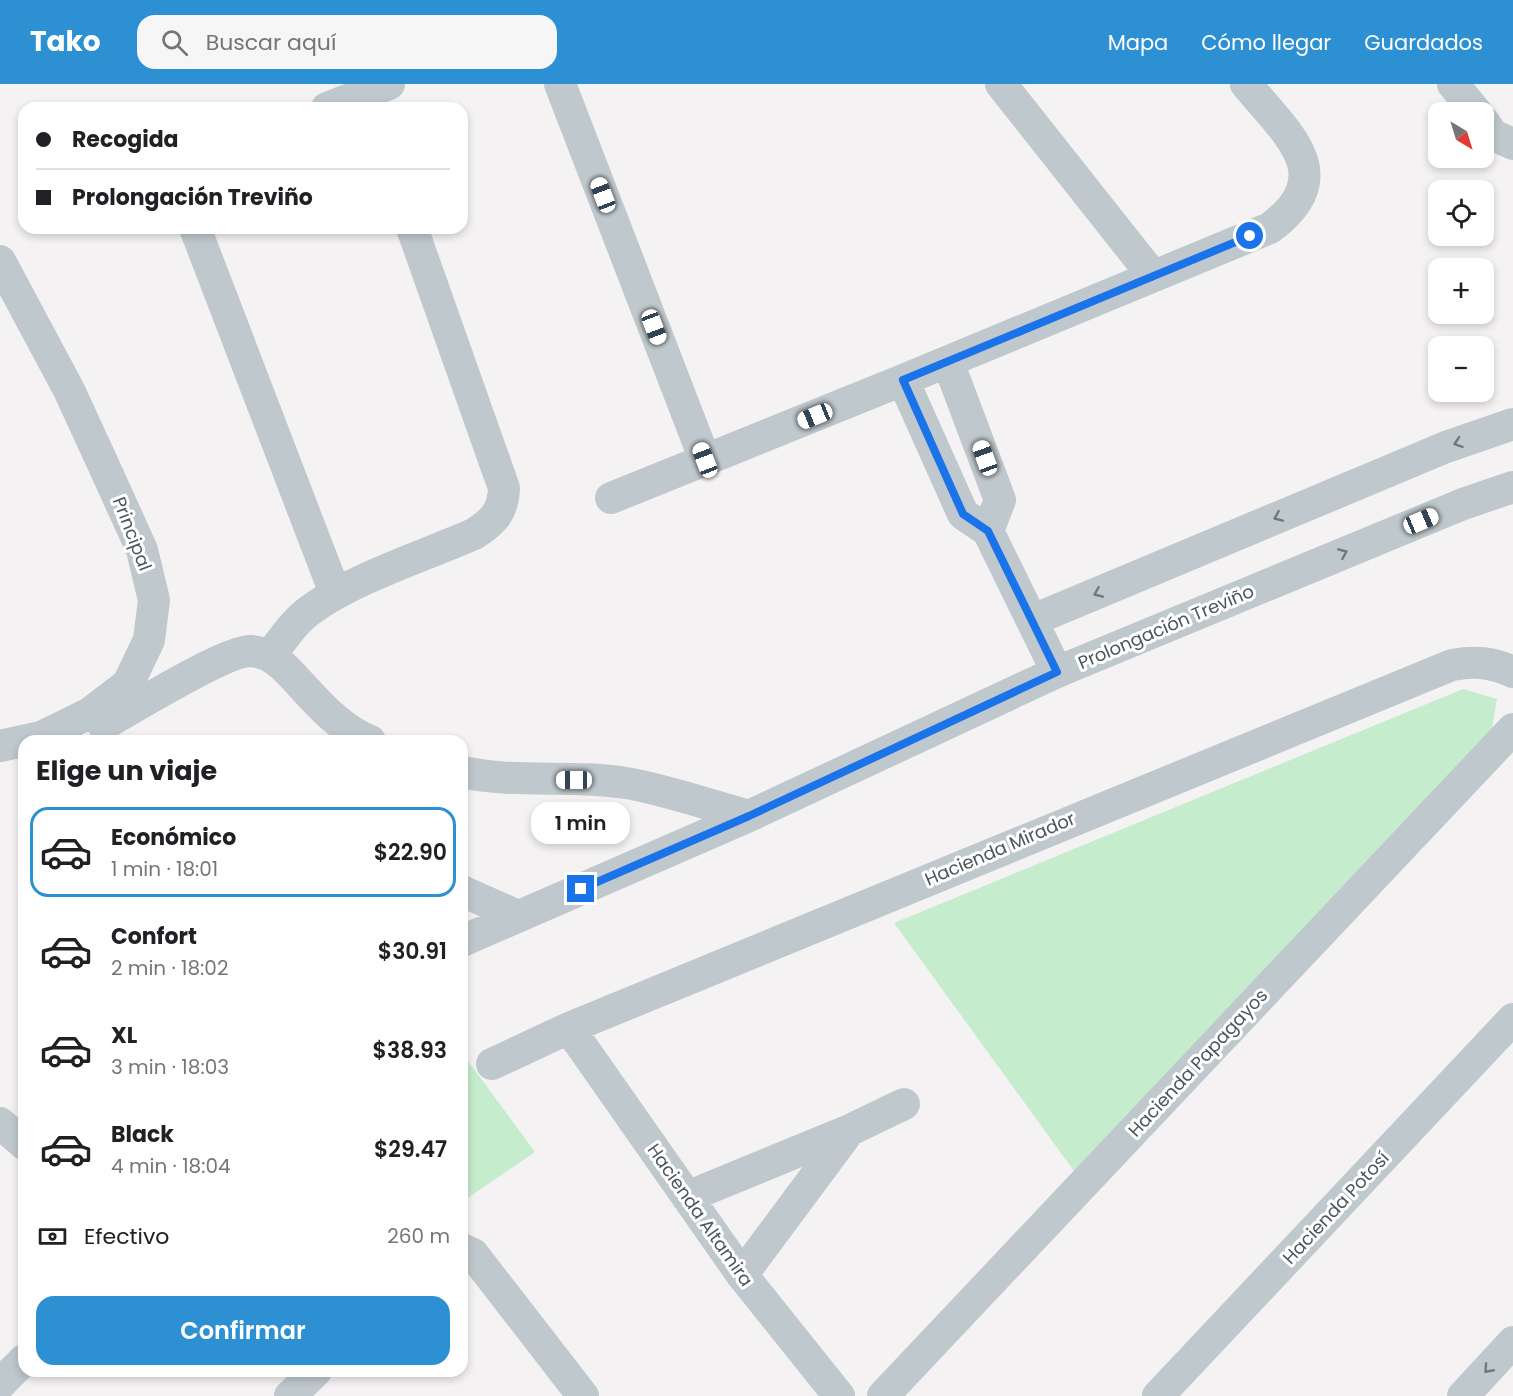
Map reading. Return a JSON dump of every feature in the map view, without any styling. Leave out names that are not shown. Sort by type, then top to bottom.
[{"type":"street","points":[[560,84],[705,460]]},
{"type":"street","points":[[1001,84],[1153,276]]},
{"type":"street","points":[[611,498],[948,362],[1270,228],[1289,213],[1302,195],[1306,171],[1292,141],[1246,84]]},
{"type":"street","points":[[1453,84],[1468,102]]},
{"type":"street","points":[[349,102],[374,95]]},
{"type":"street","points":[[1494,135],[1513,144]]},
{"type":"street","points":[[197,234],[335,593]]},
{"type":"street","points":[[270,656],[304,615],[335,593],[474,534],[492,522],[504,506],[504,488],[414,234]]},
{"type":"street","name":"Principal","points":[[0,261],[69,390],[113,486],[142,550],[154,600],[149,640],[105,726],[53,735]]},
{"type":"street","points":[[948,362],[1000,500],[988,531]]},
{"type":"street","points":[[903,380],[963,514],[988,531],[1034,620],[1057,672]]},
{"type":"street","points":[[1034,620],[1446,447],[1513,424]]},
{"type":"street","name":"Prolongación Treviño","points":[[468,938],[749,816],[1057,672],[1463,504],[1513,487]]},
{"type":"street","points":[[105,726],[209,666],[236,654],[250,651],[270,656],[286,669],[330,716],[360,735]]},
{"type":"street","name":"Hacienda Mirador","points":[[492,1064],[569,1028],[1452,665],[1475,661],[1496,664],[1513,672]]},
{"type":"street","name":"Hacienda Papagayos","points":[[883,1396],[1513,729]]},
{"type":"street","name":"Principal","points":[[0,746],[18,742]]},
{"type":"street","points":[[468,773],[494,779],[594,780],[627,783],[749,816]]},
{"type":"street","points":[[468,894],[518,916]]},
{"type":"street","name":"Hacienda Potosí","points":[[1158,1396],[1513,1018]]},
{"type":"street","name":"Hacienda Altamira","points":[[569,1028],[742,1275],[839,1396]]},
{"type":"street","points":[[687,1197],[850,1130],[904,1104]]},
{"type":"street","points":[[742,1275],[850,1130]]},
{"type":"street","points":[[468,1252],[473,1254],[581,1395]]},
{"type":"street","points":[[1463,1396],[1513,1341]]},
{"type":"street","points":[[0,1384],[18,1366]]},
{"type":"street","points":[[290,1396],[310,1377]]},
{"type":"green space","points":[[1463,689],[1497,699],[1492,729],[1074,1171],[894,923]]},
{"type":"green space","points":[[468,1061],[535,1152],[468,1198]]},
{"type":"route","points":[[581,889],[749,816],[1057,672],[1034,620],[988,531],[963,514],[903,380],[1250,236]]}]
